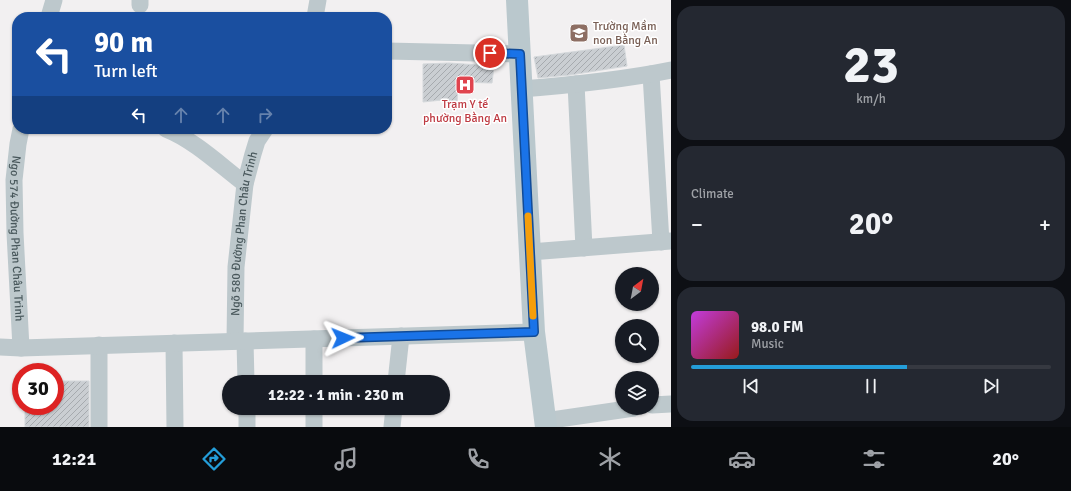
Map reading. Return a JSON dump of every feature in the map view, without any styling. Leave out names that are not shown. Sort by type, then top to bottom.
[{"type":"street","points":[[50,12],[54,0]]},
{"type":"street","points":[[316,12],[318,0]]},
{"type":"street","points":[[517,0],[534,332],[545,424],[615,411]]},
{"type":"street","points":[[392,51],[520,54]]},
{"type":"street","points":[[521,89],[576,84],[671,70]]},
{"type":"street","points":[[530,252],[666,241],[651,74]]},
{"type":"street","points":[[576,84],[584,248]]},
{"type":"street","name":"Ngo 574 Đường Phan Châu Trinh","points":[[20,134],[14,180],[15,233],[21,348]]},
{"type":"street","points":[[178,134],[192,142],[245,184]]},
{"type":"street","name":"Ngõ 580 Đường Phan Châu Trinh","points":[[245,375],[240,341],[236,267],[245,184],[257,141],[262,134]]},
{"type":"street","points":[[0,347],[21,348],[534,332]]},
{"type":"street","points":[[397,375],[401,336]]},
{"type":"street","points":[[314,339],[314,375]]},
{"type":"street","points":[[174,343],[175,427]]},
{"type":"street","points":[[99,345],[99,427]]},
{"type":"street","points":[[659,405],[671,404]]},
{"type":"street","points":[[247,415],[247,427]]},
{"type":"street","points":[[314,415],[314,427]]},
{"type":"street","points":[[392,427],[393,415]]},
{"type":"building","points":[[624,45],[627,66],[570,75],[538,78],[534,57]]},
{"type":"building","points":[[449,63],[494,66],[492,83],[458,82],[457,103],[442,102],[442,100],[423,102],[423,64]]},
{"type":"building","points":[[64,381],[89,381],[89,427],[25,427],[25,415],[64,415]]},
{"type":"slow traffic","points":[[528,216],[533,316]]},
{"type":"place","name":"Trường Mầm non Bằng An","points":[[579,33]]},
{"type":"place","name":"Trạm Y tế phường Bằng An","points":[[465,85]]},
{"type":"route","points":[[343,338],[534,332],[520,54],[490,53]]}]
